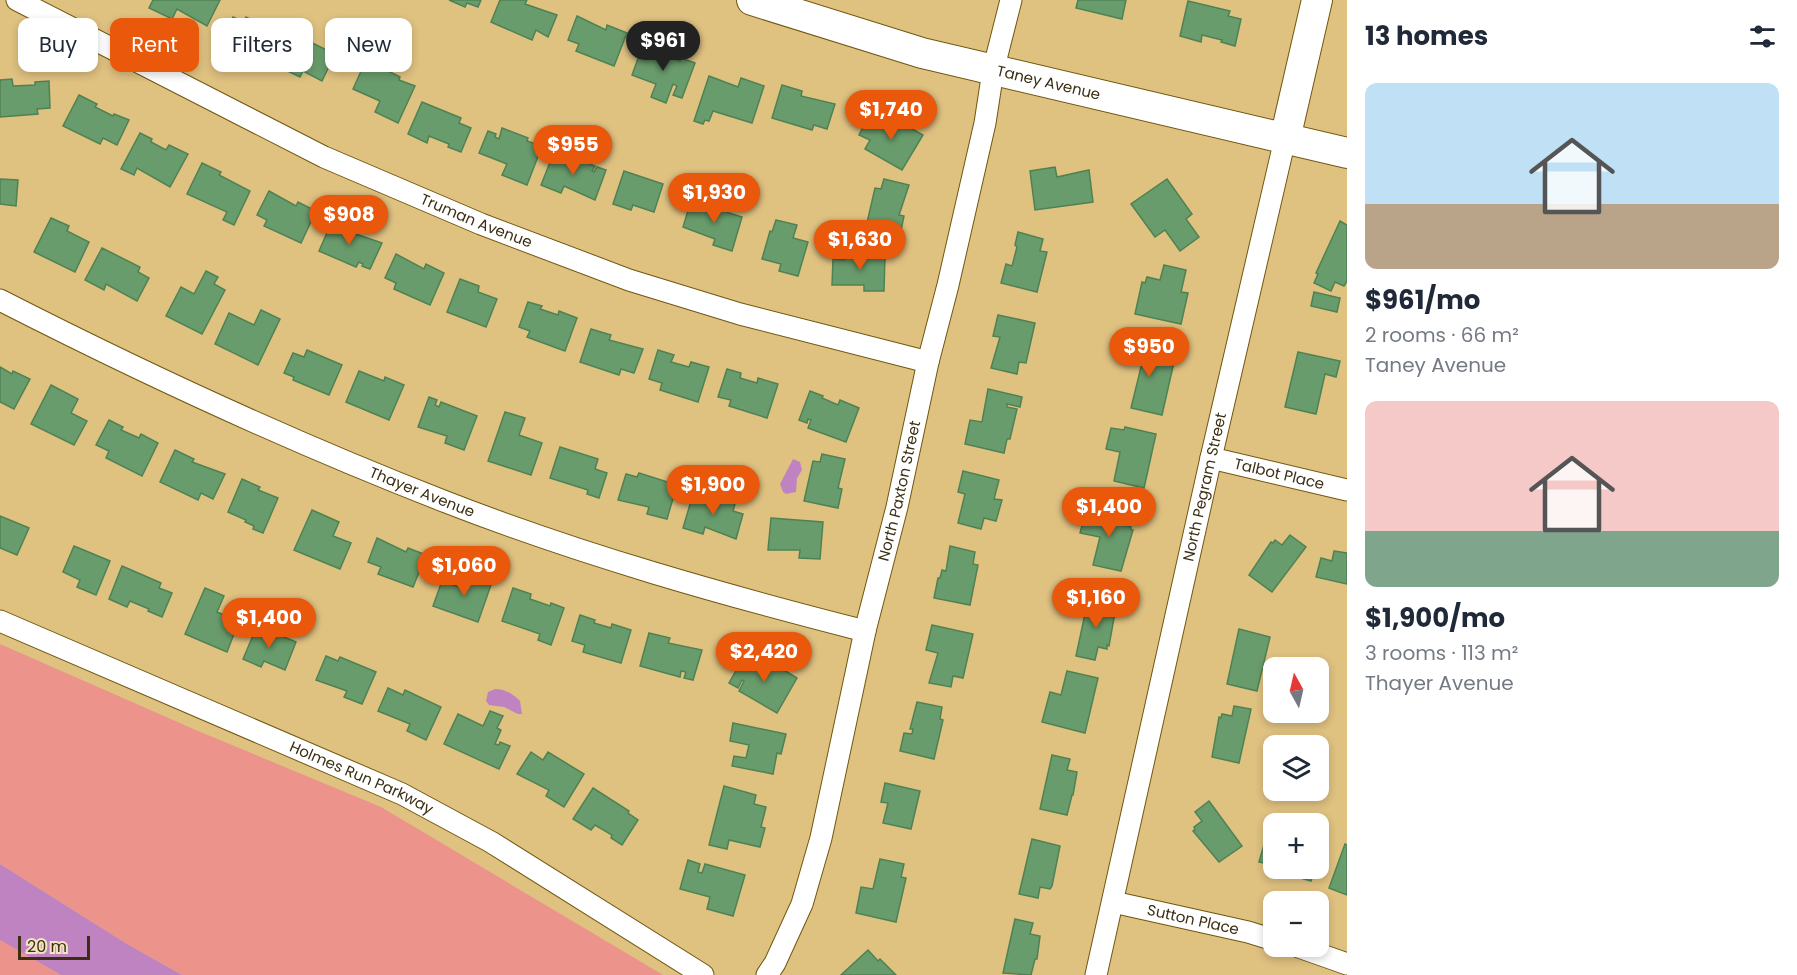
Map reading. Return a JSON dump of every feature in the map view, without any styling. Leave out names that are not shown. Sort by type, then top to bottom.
[{"type":"street","name":"Truman Avenue","points":[[17,0],[324,157],[481,224],[629,280],[740,314],[928,362]]},
{"type":"street","name":"Taney Avenue","points":[[752,0],[922,53],[1347,153]]},
{"type":"street","name":"North Paxton Street","points":[[767,975],[775,963],[802,904],[821,838],[865,631],[897,507],[928,362],[985,123],[993,71],[1011,0]]},
{"type":"street","name":"North Pegram Street","points":[[1096,975],[1211,459],[1317,0]]},
{"type":"street","name":"Thayer Avenue","points":[[0,300],[241,416],[448,503],[547,538],[754,603],[865,631]]},
{"type":"street","name":"Talbot Place","points":[[1211,459],[1347,490]]},
{"type":"street","name":"Holmes Run Parkway","points":[[0,621],[402,794],[500,847],[703,975]]},
{"type":"street","name":"Sutton Place","points":[[1113,902],[1263,936]]},
{"type":"street","points":[[1327,957],[1347,964]]},
{"type":"shaded area","points":[[793,459],[800,462],[802,470],[797,478],[796,492],[786,494],[780,484]]},
{"type":"shaded area","points":[[0,644],[198,731],[381,807],[663,975],[182,975],[127,944],[0,864]]},
{"type":"shaded area","points":[[495,689],[505,691],[517,698],[520,701],[522,714],[504,707],[489,705],[486,701],[488,692]]},
{"type":"shaded area","points":[[0,864],[127,944],[182,975],[61,975],[0,940]]},
{"type":"shaded area","points":[[0,940],[61,975],[0,975]]},
{"type":"building","points":[[153,0],[220,0],[207,26],[199,21],[199,18],[193,18],[177,9],[172,18],[170,18],[149,8]]},
{"type":"building","points":[[449,0],[481,0],[478,7],[467,3],[465,7]]},
{"type":"building","points":[[500,0],[527,0],[525,4],[557,15],[548,37],[536,30],[532,40],[491,22]]},
{"type":"building","points":[[1078,0],[1126,0],[1122,19],[1076,8]]},
{"type":"building","points":[[1188,1],[1230,11],[1228,16],[1241,19],[1235,46],[1202,35],[1201,42],[1180,36]]},
{"type":"building","points":[[577,16],[606,30],[607,25],[627,33],[614,66],[576,51],[579,44],[568,40]]},
{"type":"building","points":[[644,42],[662,48],[660,54],[695,63],[682,98],[673,95],[677,86],[673,84],[666,103],[651,97],[656,84],[632,75]]},
{"type":"building","points":[[313,43],[325,49],[326,72],[322,81],[305,72],[313,72]]},
{"type":"building","points":[[289,72],[302,72],[300,77]]},
{"type":"building","points":[[361,72],[390,72],[400,77],[399,80],[415,86],[398,123],[375,112],[380,101],[353,89]]},
{"type":"building","points":[[709,76],[738,87],[741,78],[764,86],[752,123],[713,111],[709,121],[705,120],[703,124],[694,121]]},
{"type":"building","points":[[12,79],[13,86],[35,85],[35,82],[49,81],[50,108],[37,109],[38,114],[0,117],[0,80]]},
{"type":"building","points":[[782,85],[802,91],[801,96],[835,104],[827,129],[814,125],[812,130],[772,118]]},
{"type":"building","points":[[79,95],[97,104],[95,107],[113,116],[114,114],[129,120],[117,145],[103,138],[100,144],[63,126]]},
{"type":"building","points":[[422,102],[461,118],[459,123],[471,128],[461,152],[429,136],[427,143],[408,134]]},
{"type":"building","points":[[870,114],[895,131],[900,122],[923,135],[902,170],[865,149],[870,140],[859,135]]},
{"type":"building","points":[[502,128],[542,146],[527,185],[502,175],[507,164],[479,153],[488,131],[496,134],[495,137],[499,139]]},
{"type":"building","points":[[140,133],[166,150],[169,145],[188,154],[170,187],[137,168],[134,175],[121,169]]},
{"type":"building","points":[[555,150],[595,166],[592,171],[594,172],[597,167],[606,170],[595,200],[564,186],[561,193],[541,185]]},
{"type":"building","points":[[202,163],[250,191],[234,225],[223,220],[227,212],[187,194]]},
{"type":"building","points":[[1055,167],[1057,177],[1089,170],[1093,202],[1035,210],[1030,171]]},
{"type":"building","points":[[624,171],[663,184],[654,212],[633,205],[631,210],[613,204]]},
{"type":"building","points":[[0,179],[18,180],[16,206],[0,204]]},
{"type":"building","points":[[884,179],[909,185],[899,215],[904,216],[900,235],[866,227],[875,188],[881,189]]},
{"type":"building","points":[[1167,179],[1192,214],[1186,219],[1199,237],[1180,251],[1165,230],[1155,237],[1131,204]]},
{"type":"building","points":[[269,191],[296,206],[298,202],[316,211],[301,243],[264,226],[267,220],[257,215]]},
{"type":"building","points":[[691,201],[742,217],[732,251],[713,245],[715,239],[683,227]]},
{"type":"building","points":[[51,218],[69,226],[67,231],[89,242],[75,272],[34,252]]},
{"type":"building","points":[[333,219],[352,227],[350,232],[382,243],[370,269],[359,262],[356,267],[319,251]]},
{"type":"building","points":[[776,220],[797,225],[793,238],[808,242],[798,276],[779,271],[781,264],[762,259],[770,231],[772,232]]},
{"type":"building","points":[[1340,221],[1347,225],[1347,281],[1344,286],[1335,282],[1331,291],[1314,283],[1318,274],[1316,273]]},
{"type":"building","points":[[1018,232],[1043,239],[1040,251],[1047,252],[1037,292],[1001,283],[1006,264],[1012,266]]},
{"type":"building","points":[[102,248],[140,267],[138,272],[149,278],[137,301],[106,284],[104,290],[85,280]]},
{"type":"building","points":[[845,253],[885,255],[884,291],[864,291],[864,285],[832,285],[833,259],[845,260]]},
{"type":"building","points":[[396,254],[424,269],[426,264],[444,273],[430,305],[394,289],[396,283],[385,278]]},
{"type":"building","points":[[1164,265],[1186,270],[1181,292],[1188,293],[1181,324],[1135,314],[1142,282],[1145,283],[1147,277],[1160,280]]},
{"type":"building","points":[[206,271],[218,277],[214,284],[225,290],[202,334],[166,316],[181,287],[194,294]]},
{"type":"building","points":[[460,279],[479,286],[478,292],[497,299],[486,327],[447,312]]},
{"type":"building","points":[[1314,292],[1340,298],[1337,312],[1311,306]]},
{"type":"building","points":[[528,302],[542,306],[540,309],[558,315],[559,311],[577,318],[565,351],[527,337],[530,331],[519,327]]},
{"type":"building","points":[[261,310],[280,319],[258,365],[215,344],[229,313],[254,325]]},
{"type":"building","points":[[998,315],[1035,323],[1026,363],[1019,362],[1017,374],[991,368],[1000,337],[993,336]]},
{"type":"building","points":[[591,329],[611,335],[609,340],[643,349],[634,373],[621,369],[619,375],[580,362]]},
{"type":"building","points":[[1124,339],[1151,345],[1148,357],[1174,362],[1162,415],[1131,408],[1143,359],[1121,354]]},
{"type":"building","points":[[307,350],[342,365],[329,395],[293,380],[294,377],[284,373],[293,353],[304,357]]},
{"type":"building","points":[[658,350],[674,355],[671,362],[689,367],[691,362],[709,367],[698,402],[660,390],[662,383],[649,379]]},
{"type":"building","points":[[1298,352],[1340,361],[1336,377],[1325,374],[1316,414],[1285,407]]},
{"type":"building","points":[[0,367],[12,374],[13,371],[30,379],[14,409],[0,402]]},
{"type":"building","points":[[727,369],[741,373],[740,378],[757,383],[758,378],[778,384],[767,418],[729,406],[731,400],[718,397]]},
{"type":"building","points":[[359,371],[384,381],[385,377],[404,385],[389,420],[346,402]]},
{"type":"building","points":[[51,385],[78,399],[71,413],[87,421],[74,445],[31,424]]},
{"type":"building","points":[[988,389],[1022,397],[1020,407],[1007,404],[1007,407],[1017,409],[1004,453],[965,444],[970,420],[982,422]]},
{"type":"building","points":[[810,391],[838,405],[840,400],[859,408],[846,442],[808,428],[811,420],[808,419],[807,423],[799,420]]},
{"type":"building","points":[[429,397],[437,400],[435,405],[439,407],[441,402],[477,416],[464,450],[445,443],[447,436],[418,427]]},
{"type":"building","points":[[505,412],[525,418],[519,435],[542,443],[531,475],[488,461]]},
{"type":"building","points":[[109,420],[123,427],[121,430],[139,438],[141,434],[158,443],[142,476],[106,458],[109,451],[96,445]]},
{"type":"building","points":[[1125,427],[1156,434],[1144,488],[1114,481],[1120,452],[1106,449],[1111,428],[1124,430]]},
{"type":"building","points":[[560,447],[598,459],[595,469],[607,473],[599,498],[587,494],[588,490],[550,478]]},
{"type":"building","points":[[175,450],[194,459],[192,462],[225,474],[213,499],[201,493],[198,500],[160,482]]},
{"type":"building","points":[[822,454],[845,459],[838,488],[842,489],[838,508],[804,501],[813,461],[820,462]]},
{"type":"building","points":[[963,471],[999,480],[994,499],[1002,500],[996,521],[984,518],[981,529],[958,523],[965,494],[958,492]]},
{"type":"building","points":[[639,473],[677,485],[667,519],[647,514],[649,507],[618,500],[626,474],[637,477]]},
{"type":"building","points":[[242,479],[260,487],[258,490],[278,498],[263,533],[253,529],[254,526],[245,522],[246,520],[228,512]]},
{"type":"building","points":[[694,491],[735,504],[733,511],[743,514],[736,539],[705,527],[703,534],[683,528]]},
{"type":"building","points":[[1107,509],[1126,513],[1123,525],[1133,530],[1121,571],[1093,565],[1100,537],[1080,533],[1086,511],[1105,515]]},
{"type":"building","points":[[312,510],[339,522],[333,536],[351,543],[340,569],[294,550]]},
{"type":"building","points":[[0,516],[29,528],[17,555],[0,548]]},
{"type":"building","points":[[771,518],[823,522],[820,559],[799,558],[800,550],[768,550]]},
{"type":"building","points":[[1290,535],[1306,547],[1272,592],[1249,575],[1271,542],[1275,540],[1282,545]]},
{"type":"building","points":[[377,538],[406,552],[408,548],[426,555],[413,587],[378,574],[381,567],[368,562]]},
{"type":"building","points":[[74,546],[110,561],[96,595],[77,587],[80,580],[63,572]]},
{"type":"building","points":[[950,546],[975,552],[973,564],[978,565],[970,605],[934,598],[938,578],[942,570],[946,571]]},
{"type":"building","points":[[1334,551],[1347,553],[1347,584],[1316,577],[1321,558],[1332,561]]},
{"type":"building","points":[[122,566],[161,583],[159,588],[172,593],[162,617],[130,601],[127,607],[109,599]]},
{"type":"building","points":[[464,572],[492,582],[478,622],[433,606],[442,581],[459,587]]},
{"type":"building","points":[[205,588],[224,596],[217,612],[239,621],[227,652],[185,634]]},
{"type":"building","points":[[513,588],[531,594],[530,599],[564,608],[551,645],[538,640],[540,634],[502,621]]},
{"type":"building","points":[[1088,600],[1116,607],[1109,646],[1107,645],[1107,649],[1098,647],[1095,660],[1076,656]]},
{"type":"building","points":[[580,615],[595,620],[594,623],[611,628],[612,624],[631,630],[621,663],[583,652],[585,645],[572,641]]},
{"type":"building","points":[[932,625],[973,634],[963,678],[953,676],[951,687],[929,683],[938,653],[926,650]]},
{"type":"building","points":[[257,626],[296,642],[285,670],[264,661],[261,667],[243,659]]},
{"type":"building","points":[[1239,629],[1270,637],[1265,657],[1263,657],[1257,691],[1227,684]]},
{"type":"building","points":[[649,633],[670,638],[668,643],[702,650],[693,680],[684,678],[686,672],[681,671],[680,677],[640,666]]},
{"type":"building","points":[[326,656],[338,661],[340,657],[376,672],[362,704],[344,697],[347,691],[316,680]]},
{"type":"building","points":[[744,657],[756,663],[758,659],[774,668],[776,665],[797,678],[777,713],[739,691],[744,681],[742,680],[738,688],[729,683]]},
{"type":"building","points":[[1067,671],[1098,678],[1085,733],[1042,722],[1050,692],[1061,695]]},
{"type":"building","points":[[388,688],[403,695],[405,690],[441,707],[426,740],[407,731],[410,724],[378,711]]},
{"type":"building","points":[[917,702],[942,707],[940,719],[943,720],[934,759],[900,751],[904,733],[912,734],[913,729],[910,729]]},
{"type":"building","points":[[1234,706],[1251,709],[1239,763],[1212,757],[1219,717],[1221,718],[1222,714],[1232,716]]},
{"type":"building","points":[[490,711],[503,716],[497,728],[501,730],[495,744],[499,745],[500,742],[510,746],[499,769],[444,744],[458,714],[483,726]]},
{"type":"building","points":[[733,723],[786,734],[781,754],[777,753],[773,774],[732,766],[734,756],[746,758],[749,745],[730,741]]},
{"type":"building","points":[[531,752],[543,760],[548,752],[584,774],[564,807],[546,796],[549,790],[517,774]]},
{"type":"building","points":[[1052,755],[1070,759],[1067,770],[1077,772],[1067,815],[1040,809]]},
{"type":"building","points":[[885,783],[920,791],[911,829],[883,823],[888,803],[881,802]]},
{"type":"building","points":[[724,786],[756,795],[754,804],[766,807],[761,827],[765,828],[760,847],[729,840],[727,849],[709,845]]},
{"type":"building","points":[[593,788],[629,811],[628,813],[638,820],[622,845],[611,838],[612,835],[595,825],[591,830],[573,819]]},
{"type":"building","points":[[1209,801],[1242,846],[1219,862],[1193,831],[1194,827],[1202,821],[1195,812]]},
{"type":"building","points":[[1032,839],[1060,846],[1052,886],[1050,889],[1040,887],[1038,898],[1019,894]]},
{"type":"building","points":[[1345,844],[1347,845],[1347,895],[1329,888]]},
{"type":"building","points":[[1263,848],[1263,863],[1259,862]]},
{"type":"building","points":[[880,859],[904,864],[901,877],[906,878],[896,922],[856,913],[861,887],[873,889]]},
{"type":"building","points":[[688,860],[700,864],[698,872],[702,873],[705,864],[745,875],[733,916],[707,909],[710,897],[680,889]]},
{"type":"building","points":[[1015,919],[1033,923],[1030,934],[1040,936],[1037,959],[1035,959],[1031,975],[1003,973]]},
{"type":"building","points":[[868,950],[878,961],[880,959],[896,975],[841,975]]}]
